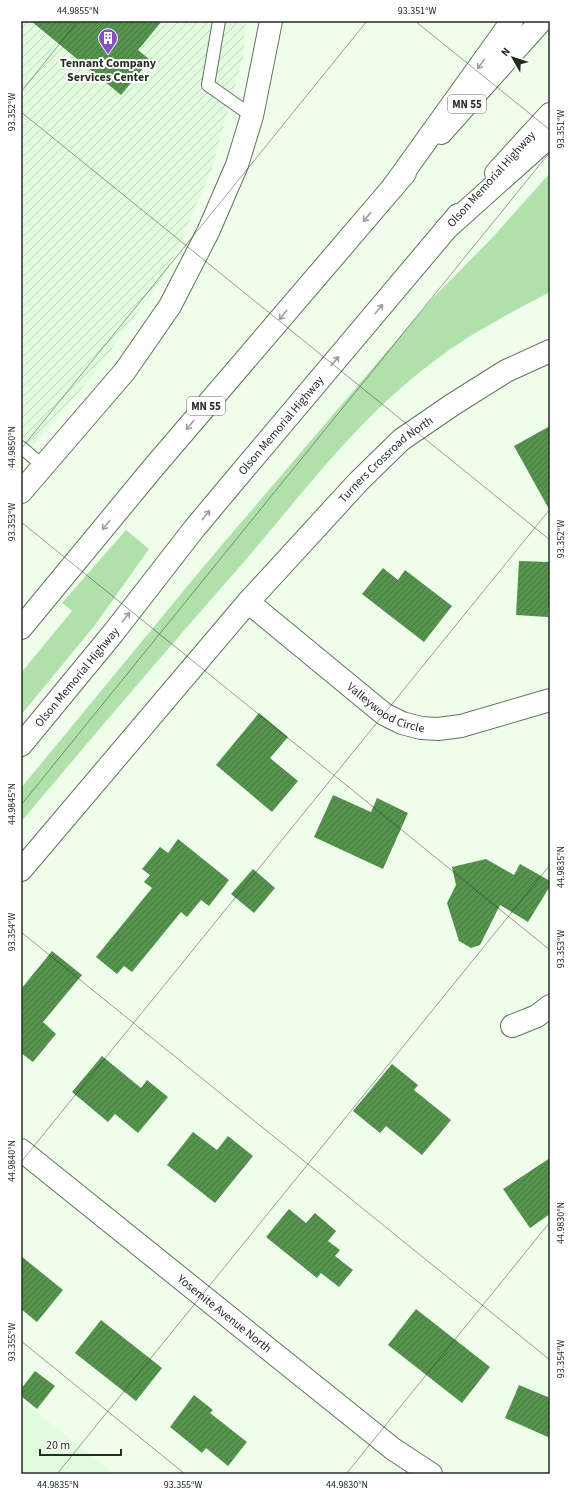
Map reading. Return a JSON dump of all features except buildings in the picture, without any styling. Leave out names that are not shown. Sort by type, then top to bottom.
[{"type":"main road","points":[[21,492],[125,371],[170,306],[208,232],[237,165],[252,116],[272,21]]},
{"type":"main road","points":[[393,187],[512,21]]},
{"type":"main road","name":"MN 55","points":[[21,628],[158,462],[393,187],[541,21]]},
{"type":"main road","name":"Olson Memorial Highway","points":[[21,745],[114,632],[209,511],[446,229],[550,114]]},
{"type":"main road","points":[[446,229],[550,136]]},
{"type":"main road","name":"Turners Crossroad North","points":[[21,870],[248,602],[359,481],[401,440],[452,405],[506,371],[550,351]]},
{"type":"main road","name":"Valleywood Circle","points":[[248,602],[384,714],[402,723],[420,728],[432,729],[461,726],[550,700]]},
{"type":"main road","points":[[512,1026],[537,1016],[550,1006]]},
{"type":"main road","name":"Yosemite Avenue North","points":[[21,1150],[387,1444],[431,1474]]},
{"type":"lane","points":[[219,21],[208,85],[252,116]]},
{"type":"lane","points":[[21,447],[43,466]]},
{"type":"shaded area","points":[[21,21],[246,21],[243,57],[211,171],[169,268],[94,374],[21,460]]},
{"type":"shaded area","points":[[21,1400],[114,1474],[21,1474]]},
{"type":"green space","points":[[550,173],[550,292],[490,324],[461,342],[433,362],[378,409],[329,461],[21,822],[21,788],[204,566],[430,301],[491,239]]},
{"type":"green space","points":[[126,530],[149,549],[95,625],[21,715],[21,673],[72,611],[62,603]]},
{"type":"place","name":"Tennant Company Services Center","points":[[108,55]]}]
